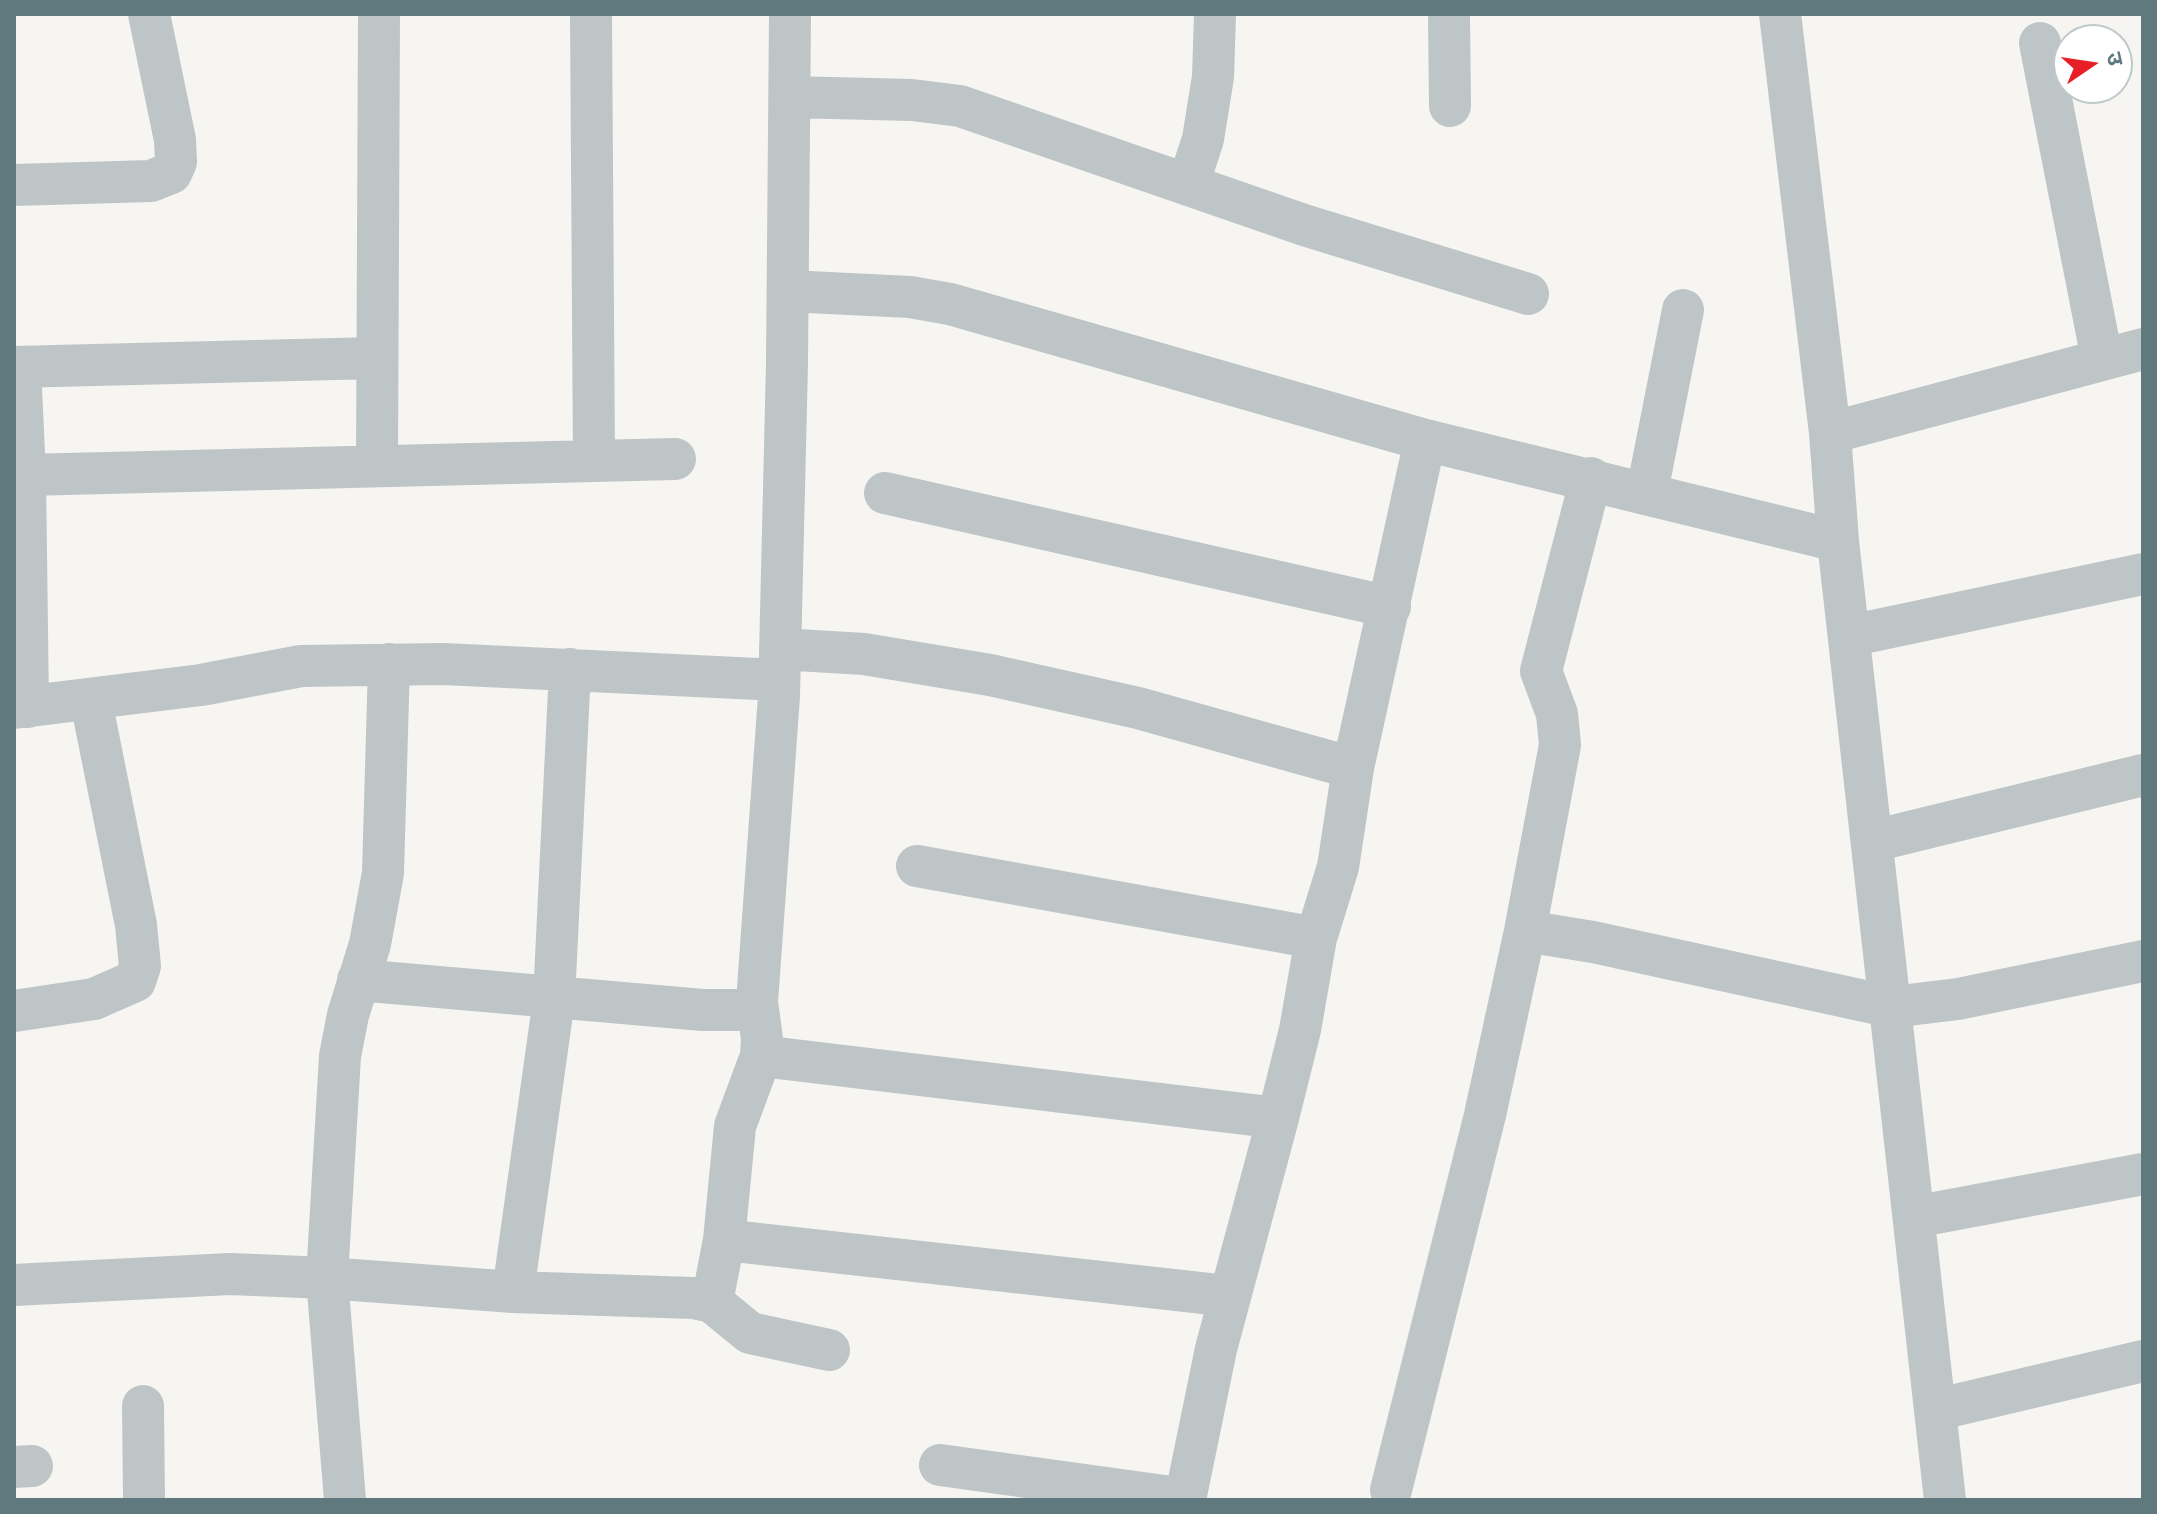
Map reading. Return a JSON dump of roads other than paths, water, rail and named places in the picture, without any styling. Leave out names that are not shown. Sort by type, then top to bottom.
[{"type":"street","points":[[14,185],[151,181],[171,173],[177,153],[149,14]]},
{"type":"street","points":[[377,466],[379,14]]},
{"type":"street","points":[[591,14],[594,461]]},
{"type":"street","points":[[712,1302],[724,1240],[735,1126],[761,1056],[761,1021],[757,1002],[779,665],[788,291],[790,14]]},
{"type":"street","points":[[1188,185],[1203,139],[1213,77],[1215,14]]},
{"type":"street","points":[[1449,14],[1450,106]]},
{"type":"street","points":[[1780,14],[1830,433],[1838,541],[1945,1500]]},
{"type":"street","points":[[2040,43],[2102,359]]},
{"type":"street","points":[[790,97],[912,100],[960,106],[1188,185],[1528,294]]},
{"type":"street","points":[[788,291],[910,297],[950,304],[1425,440],[1591,478],[1838,541]]},
{"type":"street","points":[[1647,492],[1683,310]]},
{"type":"street","points":[[1830,433],[2143,349]]},
{"type":"street","points":[[376,358],[17,367],[25,475],[21,707],[91,701],[301,666],[389,664],[570,669],[779,665],[864,654],[990,675],[1138,708],[1353,768]]},
{"type":"street","points":[[940,1465],[1186,1500],[1229,1296],[1255,1214],[1300,1030],[1316,938],[1338,867],[1353,768],[1425,440]]},
{"type":"street","points":[[25,475],[675,459]]},
{"type":"street","points":[[1391,1490],[1485,1115],[1525,931],[1560,745],[1557,714],[1541,671],[1591,478]]},
{"type":"street","points":[[885,493],[1390,607]]},
{"type":"street","points":[[1849,636],[2143,574]]},
{"type":"street","points":[[345,1500],[327,1278],[336,1092],[348,1015],[373,933],[383,873],[389,664]]},
{"type":"street","points":[[513,1292],[554,999],[570,669]]},
{"type":"street","points":[[14,1011],[94,999],[135,981],[140,966],[136,925],[91,701]]},
{"type":"street","points":[[1873,841],[2143,775]]},
{"type":"street","points":[[917,866],[1316,938]]},
{"type":"street","points":[[1525,931],[1593,942],[1892,1007],[1958,999],[2143,961]]},
{"type":"street","points":[[358,980],[703,1010],[743,1010],[757,1002]]},
{"type":"street","points":[[761,1056],[1278,1118]]},
{"type":"street","points":[[1914,1217],[2143,1174]]},
{"type":"street","points":[[724,1240],[1229,1296]]},
{"type":"street","points":[[14,1285],[230,1274],[513,1292],[683,1296],[712,1302],[750,1333],[829,1350]]},
{"type":"street","points":[[1935,1410],[2143,1361]]},
{"type":"street","points":[[143,1406],[144,1500]]}]
